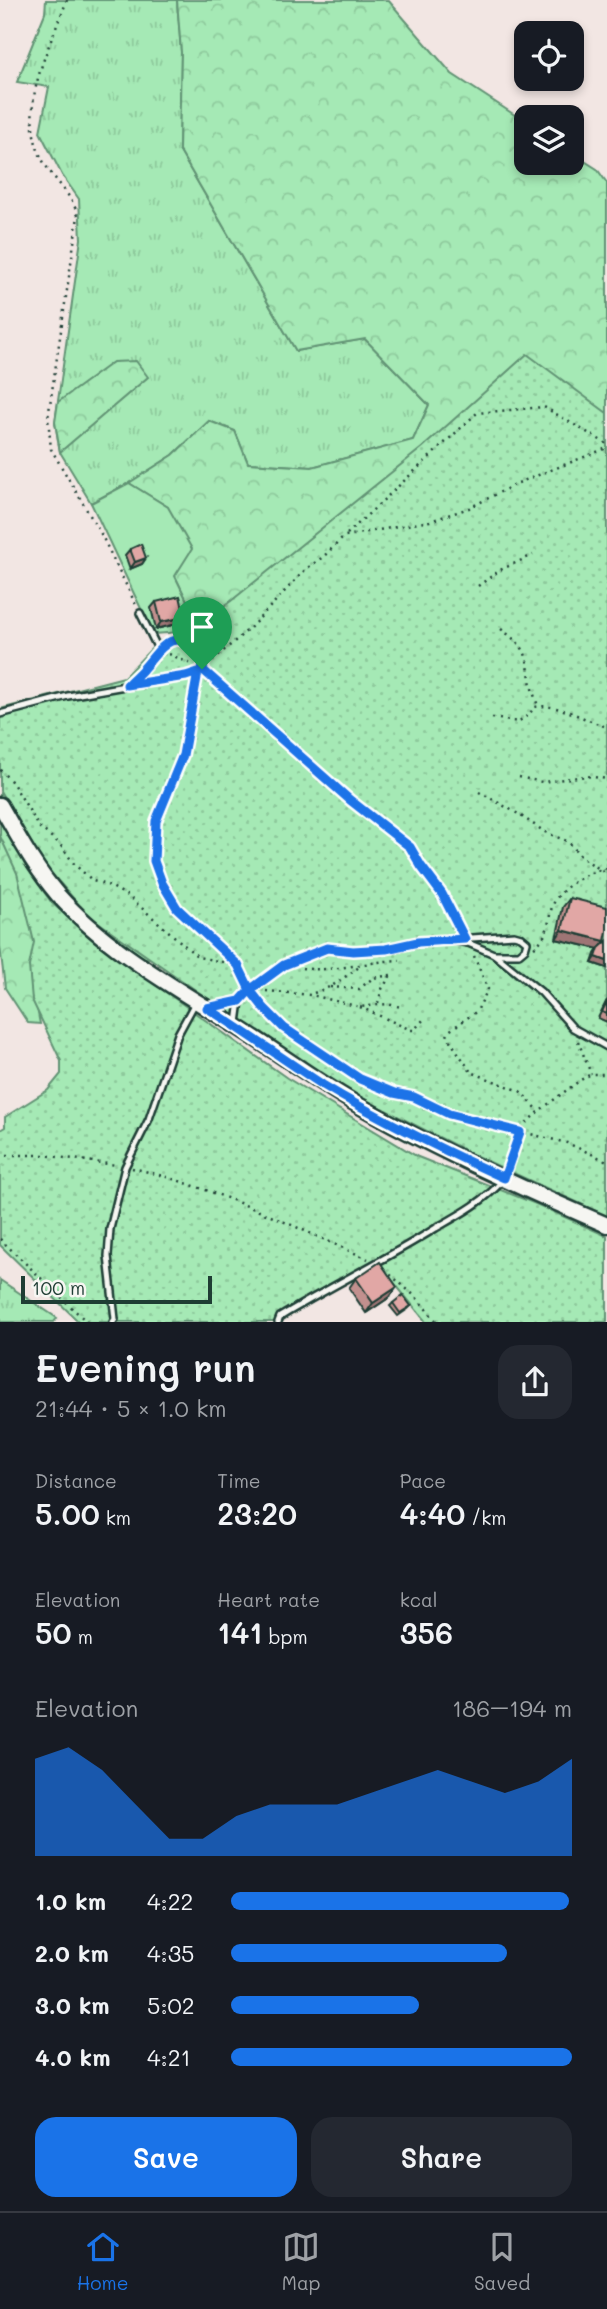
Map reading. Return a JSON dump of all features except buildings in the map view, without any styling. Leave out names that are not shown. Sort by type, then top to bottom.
[{"type":"street","points":[[0,805],[29,857],[57,894],[82,919],[126,953],[322,1084],[360,1106],[420,1138],[607,1225]]},
{"type":"lane","points":[[140,613],[158,649]]},
{"type":"lane","points":[[0,714],[68,696],[186,676],[200,670],[204,663],[200,651],[184,641],[173,640],[158,649],[127,685]]},
{"type":"lane","points":[[237,1026],[240,1001],[251,989],[285,965],[327,948],[353,951],[386,949],[418,942],[466,941],[517,935],[524,939],[527,946],[519,954],[494,954]]},
{"type":"lane","points":[[466,941],[494,954],[541,992],[573,1028],[607,1047]]},
{"type":"lane","points":[[113,1322],[108,1256],[110,1229],[125,1167],[149,1119],[178,1034],[201,1004],[240,1001]]},
{"type":"lane","points":[[278,1322],[280,1317],[302,1303],[460,1214],[495,1189],[504,1178]]},
{"type":"path","points":[[67,0],[45,57],[31,112],[33,136],[42,160],[70,198],[78,216],[48,433],[51,449],[101,534],[140,613]]},
{"type":"path","points":[[607,446],[544,407],[477,413],[323,557],[306,569],[250,628],[200,670],[183,755],[156,821],[154,861],[162,883],[177,908],[238,965],[264,1008],[284,1028],[360,1079],[394,1093],[414,1097],[449,1114],[567,1143],[607,1161]]},
{"type":"path","points":[[345,536],[430,521],[469,508],[518,483],[607,446]]},
{"type":"path","points":[[478,586],[499,570],[533,555]]},
{"type":"path","points":[[501,629],[516,641],[528,659],[531,686],[538,706]]},
{"type":"path","points":[[158,649],[200,670],[350,800],[410,847],[442,894],[488,989],[478,1011],[449,1031],[447,1037],[471,1072],[520,1091],[539,1111]]},
{"type":"path","points":[[492,718],[521,722],[538,706]]},
{"type":"path","points":[[538,706],[572,713],[607,727]]},
{"type":"path","points":[[0,770],[12,782],[40,828],[59,843],[75,865],[93,881],[110,886],[128,896],[198,957],[238,965]]},
{"type":"path","points":[[519,777],[542,782],[586,776],[607,779]]},
{"type":"path","points":[[479,792],[545,832],[569,842],[581,857],[607,874]]},
{"type":"path","points":[[519,954],[531,950],[543,940],[555,900],[565,890],[588,873],[607,868]]},
{"type":"path","points":[[285,965],[326,969],[400,960]]},
{"type":"path","points":[[310,995],[330,987],[365,963]]},
{"type":"path","points":[[330,987],[359,989],[373,978],[391,975],[382,989],[378,1004]]},
{"type":"path","points":[[251,989],[310,995],[360,1007],[411,1030],[425,1018]]},
{"type":"path","points":[[360,1007],[378,1004],[401,1007]]},
{"type":"path","points":[[573,1028],[591,1074]]},
{"type":"path","points":[[504,1178],[520,1132],[539,1111],[591,1074],[607,1074]]},
{"type":"path","points":[[0,1155],[44,1155],[125,1167],[152,1173],[221,1197],[375,1262],[416,1297],[437,1322]]},
{"type":"path","points":[[0,1239],[87,1322]]},
{"type":"green space","points":[[46,0],[177,0],[181,52],[179,150],[296,351],[365,339],[429,405],[413,440],[312,467],[248,463],[235,431],[209,421],[173,455],[91,503],[60,452],[55,422],[81,239],[79,199],[62,175],[40,132],[49,87],[17,82],[45,13]]},
{"type":"green space","points":[[177,0],[388,0],[452,74],[514,115],[514,175],[584,175],[584,161],[597,169],[607,183],[607,480],[208,647],[182,632],[191,609],[175,576],[168,507],[129,483],[173,455],[209,421],[235,431],[248,463],[312,467],[413,440],[429,405],[365,339],[296,351],[179,150],[181,52]]},
{"type":"green space","points":[[527,354],[607,413],[607,1216],[470,1153],[346,1090],[280,1049],[88,915],[45,866],[0,791],[0,709],[124,677],[158,642],[185,634],[231,601],[423,447]]},
{"type":"green space","points":[[136,361],[148,377],[60,452],[55,422],[58,402],[113,362]]},
{"type":"green space","points":[[129,483],[168,507],[192,549],[175,576],[191,609],[182,632],[153,634],[91,503]]},
{"type":"green space","points":[[8,790],[151,958],[84,957],[31,975],[40,1024],[28,1023],[5,988],[0,946],[0,793]]},
{"type":"green space","points":[[0,816],[27,868],[52,903],[98,944],[287,1078],[418,1157],[536,1204],[607,1236],[607,1322],[426,1322],[378,1263],[279,1322],[79,1322],[0,1245],[0,1130],[5,1127],[5,1117],[48,1090],[61,1074],[61,1061],[32,1000],[29,966],[34,942],[17,873],[0,836]]},
{"type":"green space","points":[[0,1280],[57,1318],[54,1322],[0,1322]]},
{"type":"route","points":[[202,669],[204,663],[200,651],[184,641],[173,640],[158,649],[127,685],[198,672],[183,755],[156,821],[154,861],[162,883],[177,908],[238,965],[250,990],[240,1001],[207,1008],[360,1106],[504,1178],[520,1132],[449,1114],[414,1097],[394,1093],[360,1079],[284,1028],[250,990],[284,965],[327,948],[353,951],[386,949],[418,942],[465,939],[442,894],[410,847],[350,800],[202,669]]}]
